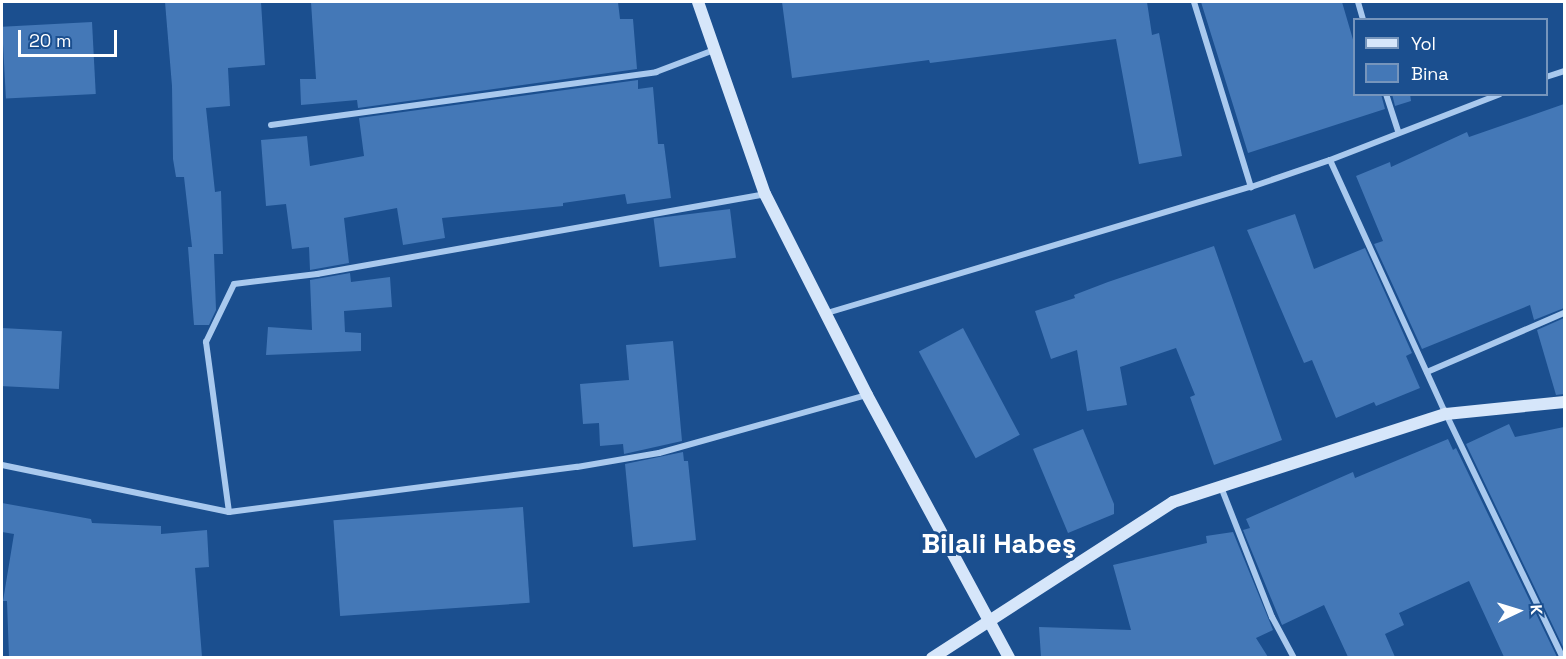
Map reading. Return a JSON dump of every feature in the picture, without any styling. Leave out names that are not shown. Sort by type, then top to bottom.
[{"type":"street","points":[[698,2],[765,194],[867,394],[1009,657]]},
{"type":"street","points":[[1194,2],[1251,187]]},
{"type":"street","points":[[1358,2],[1362,18]]},
{"type":"street","points":[[271,125],[656,72],[714,50]]},
{"type":"street","points":[[1548,76],[1564,71]]},
{"type":"street","points":[[1387,96],[1398,132]]},
{"type":"street","points":[[827,313],[1251,187],[1330,160],[1495,96]]},
{"type":"street","points":[[1330,160],[1446,414],[1563,657]]},
{"type":"street","points":[[229,512],[207,342],[234,284],[317,274],[765,194]]},
{"type":"street","points":[[1427,372],[1564,313]]},
{"type":"street","points":[[2,465],[229,512],[577,467],[659,453],[867,394]]},
{"type":"street","points":[[932,657],[1173,502],[1446,414],[1564,402]]},
{"type":"street","points":[[1221,487],[1272,617],[1294,657]]},
{"type":"building","points":[[165,2],[261,2],[265,65],[228,68],[230,106],[206,108],[215,192],[221,191],[223,254],[214,254],[216,310],[209,325],[194,325],[188,247],[192,247],[184,177],[176,177],[173,159],[172,86]]},
{"type":"building","points":[[311,2],[618,2],[620,19],[633,19],[637,69],[358,108],[357,100],[301,105],[300,79],[316,79]]},
{"type":"building","points":[[782,2],[1147,2],[1152,35],[1159,33],[1182,156],[1139,164],[1116,39],[792,78]]},
{"type":"building","points":[[1201,2],[1342,2],[1353,40],[1353,96],[1382,96],[1385,109],[1248,153]]},
{"type":"building","points":[[92,22],[96,94],[6,99],[2,27]]},
{"type":"building","points":[[638,80],[638,89],[653,87],[658,144],[664,144],[671,198],[627,204],[625,194],[563,203],[563,206],[442,218],[445,238],[403,245],[397,208],[344,218],[349,263],[310,270],[309,247],[292,249],[286,204],[266,206],[261,140],[307,136],[310,166],[364,156],[359,118]]},
{"type":"building","points":[[1392,96],[1410,96],[1411,101],[1395,106]]},
{"type":"building","points":[[1564,104],[1564,308],[1534,320],[1530,305],[1422,349],[1374,244],[1383,241],[1356,176],[1390,162],[1391,167],[1467,132],[1469,137]]},
{"type":"building","points":[[730,209],[736,258],[660,267],[654,218]]},
{"type":"building","points":[[1295,214],[1314,269],[1365,248],[1412,353],[1406,356],[1420,388],[1376,406],[1374,402],[1336,418],[1312,360],[1304,363],[1247,230]]},
{"type":"building","points":[[1214,246],[1282,440],[1214,465],[1190,397],[1195,395],[1176,348],[1120,367],[1127,405],[1087,411],[1077,350],[1051,359],[1035,311],[1075,298],[1074,295],[1108,282]]},
{"type":"building","points":[[350,273],[351,282],[390,277],[392,307],[344,311],[345,332],[361,333],[361,351],[266,355],[268,327],[312,330],[310,280]]},
{"type":"building","points":[[1564,318],[1564,394],[1556,395],[1537,330]]},
{"type":"building","points":[[2,328],[62,331],[59,389],[2,386]]},
{"type":"building","points":[[963,328],[1020,435],[976,458],[919,351]]},
{"type":"building","points":[[673,341],[682,441],[624,454],[623,444],[600,446],[599,423],[583,424],[580,384],[629,380],[626,345]]},
{"type":"building","points":[[1509,424],[1515,437],[1564,427],[1564,649],[1466,444]]},
{"type":"building","points":[[1083,429],[1114,504],[1114,514],[1068,533],[1033,449]]},
{"type":"building","points":[[1448,439],[1453,450],[1456,448],[1557,657],[1504,657],[1469,581],[1399,613],[1404,625],[1385,634],[1395,657],[1348,657],[1324,605],[1282,625],[1243,530],[1250,528],[1246,519],[1353,472],[1355,478]]},
{"type":"building","points":[[683,452],[684,461],[688,461],[696,540],[633,547],[625,464]]},
{"type":"building","points":[[2,503],[91,519],[92,523],[161,526],[161,534],[207,530],[209,567],[195,568],[202,657],[9,657],[7,601],[3,601],[14,534],[2,532]]},
{"type":"building","points":[[523,507],[530,603],[340,616],[333,520]]},
{"type":"building","points":[[1233,532],[1273,630],[1256,638],[1268,657],[1041,657],[1039,627],[1131,630],[1113,565],[1207,543],[1206,536]]},
{"type":"district","name":"Bilali Habeş","points":[[999,543]]}]
